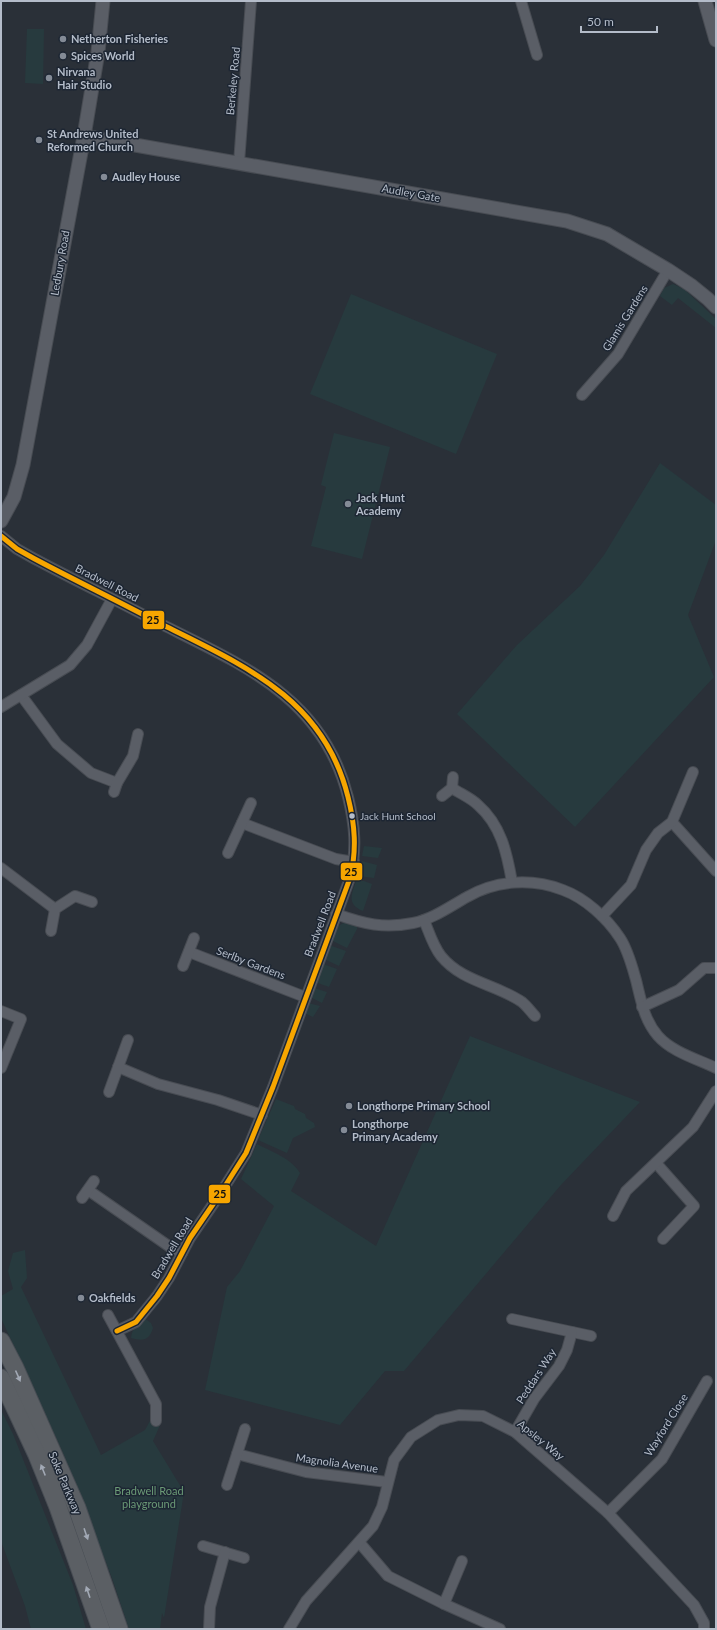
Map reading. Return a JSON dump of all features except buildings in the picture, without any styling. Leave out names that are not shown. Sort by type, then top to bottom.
[{"type":"highway","name":"Soke Parkway","points":[[1,1340],[15,1368],[77,1508],[119,1629]]},
{"type":"highway","name":"Soke Parkway","points":[[1,1378],[48,1481],[76,1556],[100,1629]]},
{"type":"street","name":"Ledbury Road","points":[[1,520],[14,497],[23,465],[84,136],[98,52],[102,1]]},
{"type":"street","name":"Berkeley Road","points":[[239,163],[251,1]]},
{"type":"street","points":[[521,1],[536,55]]},
{"type":"street","points":[[705,1],[716,40]]},
{"type":"street","name":"Audley Gate","points":[[84,136],[567,221],[607,234],[692,286],[716,307]]},
{"type":"street","name":"Glamis Gardens","points":[[582,395],[618,354],[651,301],[668,270]]},
{"type":"street","name":"Bradwell Road","points":[[1,536],[17,549],[28,555],[236,662],[285,695],[305,714],[325,740],[336,758],[344,780],[352,811],[355,836],[354,862],[350,878],[262,1115],[240,1162],[182,1253],[169,1278],[148,1308],[136,1322],[117,1331]]},
{"type":"street","points":[[1,707],[70,665],[87,645],[112,599]]},
{"type":"street","points":[[21,695],[57,744],[91,773],[116,787],[133,756],[138,734]]},
{"type":"street","points":[[602,916],[631,885],[646,850],[658,833],[672,822],[693,772]]},
{"type":"street","points":[[442,796],[452,788],[453,777]]},
{"type":"street","points":[[452,788],[478,804],[491,817],[500,834],[508,858],[512,882]]},
{"type":"street","points":[[228,853],[251,803]]},
{"type":"street","points":[[672,822],[716,871]]},
{"type":"street","points":[[242,823],[336,859],[354,862]]},
{"type":"street","points":[[1,868],[55,909]]},
{"type":"street","points":[[336,914],[376,926],[394,926],[414,923],[436,916],[469,896],[489,887],[512,882],[533,882],[563,890],[578,897],[602,916],[621,938],[629,957],[642,1007],[649,1023],[659,1036],[671,1046],[716,1068]]},
{"type":"street","points":[[51,931],[55,909],[75,896],[92,902]]},
{"type":"street","points":[[424,920],[440,955],[449,965],[463,975],[509,994],[524,1003],[535,1016]]},
{"type":"street","points":[[183,966],[194,938]]},
{"type":"street","name":"Serlby Gardens","points":[[189,952],[305,997]]},
{"type":"street","points":[[642,1007],[678,990],[704,968],[716,968]]},
{"type":"street","points":[[1,1012],[21,1019],[1,1068]]},
{"type":"street","points":[[109,1092],[128,1040]]},
{"type":"street","points":[[118,1067],[158,1084],[218,1100],[262,1115]]},
{"type":"street","points":[[613,1216],[626,1191],[693,1128],[716,1091]]},
{"type":"street","points":[[656,1163],[694,1206],[663,1239]]},
{"type":"street","points":[[94,1181],[85,1194],[182,1253]]},
{"type":"street","points":[[108,1315],[156,1404],[156,1421]]},
{"type":"street","points":[[512,1320],[591,1336]]},
{"type":"street","name":"Peddars Way","points":[[515,1432],[534,1399],[559,1366],[567,1350],[572,1332]]},
{"type":"street","name":"Wayford Close","points":[[608,1513],[662,1459],[707,1381]]},
{"type":"street","name":"Apsley Way","points":[[290,1629],[306,1601],[373,1526],[382,1507],[387,1482],[394,1460],[411,1436],[438,1420],[459,1415],[483,1416],[515,1432],[608,1513],[694,1605],[704,1623],[704,1629]]},
{"type":"street","points":[[227,1485],[245,1429]]},
{"type":"street","name":"Magnolia Avenue","points":[[237,1454],[306,1472],[387,1482]]},
{"type":"street","points":[[359,1542],[388,1576],[444,1604],[500,1629]]},
{"type":"street","points":[[202,1546],[244,1558]]},
{"type":"street","points":[[209,1629],[210,1607],[224,1552]]},
{"type":"street","points":[[444,1604],[462,1561]]},
{"type":"green space","points":[[27,29],[44,29],[43,84],[25,83]]},
{"type":"green space","points":[[673,284],[684,289],[716,319],[716,328],[678,298],[672,305],[660,296],[664,288]]},
{"type":"green space","points":[[351,294],[497,354],[456,454],[310,394]]},
{"type":"green space","points":[[334,433],[390,447],[362,559],[311,546],[326,487],[321,485]]},
{"type":"green space","points":[[660,463],[716,505],[716,540],[688,615],[714,677],[575,827],[457,714],[517,645],[580,586],[604,555]]},
{"type":"green space","points":[[364,846],[382,848],[378,858],[362,856]]},
{"type":"green space","points":[[362,861],[377,865],[374,878],[358,876]]},
{"type":"green space","points":[[356,881],[364,881],[372,884],[363,911],[352,902],[352,894]]},
{"type":"green space","points":[[346,922],[357,925],[357,929],[347,948],[331,940],[336,929]]},
{"type":"green space","points":[[329,945],[346,951],[339,966],[324,959]]},
{"type":"green space","points":[[323,964],[337,969],[329,987],[315,982]]},
{"type":"green space","points":[[314,988],[327,992],[322,1003],[310,997]]},
{"type":"green space","points":[[308,1003],[320,1006],[313,1017],[304,1013]]},
{"type":"green space","points":[[470,1036],[640,1102],[560,1186],[404,1371],[385,1371],[340,1425],[205,1390],[227,1287],[240,1271],[274,1206],[241,1179],[257,1144],[292,1163],[300,1173],[291,1191],[376,1246]]},
{"type":"green space","points":[[276,1099],[294,1106],[295,1109],[305,1114],[306,1118],[314,1123],[315,1127],[293,1138],[287,1153],[258,1140]]},
{"type":"green space","name":"Bradwell Road playground","points":[[25,1250],[27,1278],[21,1287],[101,1455],[145,1430],[151,1419],[161,1423],[153,1441],[184,1492],[164,1618],[162,1613],[160,1629],[129,1629],[112,1578],[62,1451],[1,1318],[1,1296],[13,1289],[8,1271],[13,1253]]},
{"type":"green space","points":[[144,1318],[151,1323],[153,1328],[150,1335],[142,1340],[131,1338],[134,1329]]},
{"type":"green space","points":[[1,1410],[13,1434],[73,1585],[86,1629],[31,1629],[25,1606],[1,1541]]},
{"type":"transit line","name":"25","points":[[1,536],[17,549],[33,558],[223,655],[277,690],[301,710],[320,735],[337,763],[348,797],[352,818],[354,857],[350,878],[273,1087],[246,1153],[190,1238],[169,1278],[157,1296],[136,1322],[117,1331]]},
{"type":"place","name":"Netherton Fisheries","points":[[63,39]]},
{"type":"place","name":"Spices World","points":[[63,56]]},
{"type":"place","name":"Nirvana Hair Studio","points":[[49,78]]},
{"type":"place","name":"St Andrews United Reformed Church","points":[[39,140]]},
{"type":"place","name":"Audley House","points":[[104,177]]},
{"type":"place","name":"Jack Hunt Academy","points":[[348,504]]},
{"type":"place","name":"Jack Hunt School","points":[[352,816]]},
{"type":"place","name":"Longthorpe Primary School","points":[[349,1106]]},
{"type":"place","name":"Longthorpe Primary Academy","points":[[344,1130]]},
{"type":"place","name":"Oakfields","points":[[81,1298]]}]
